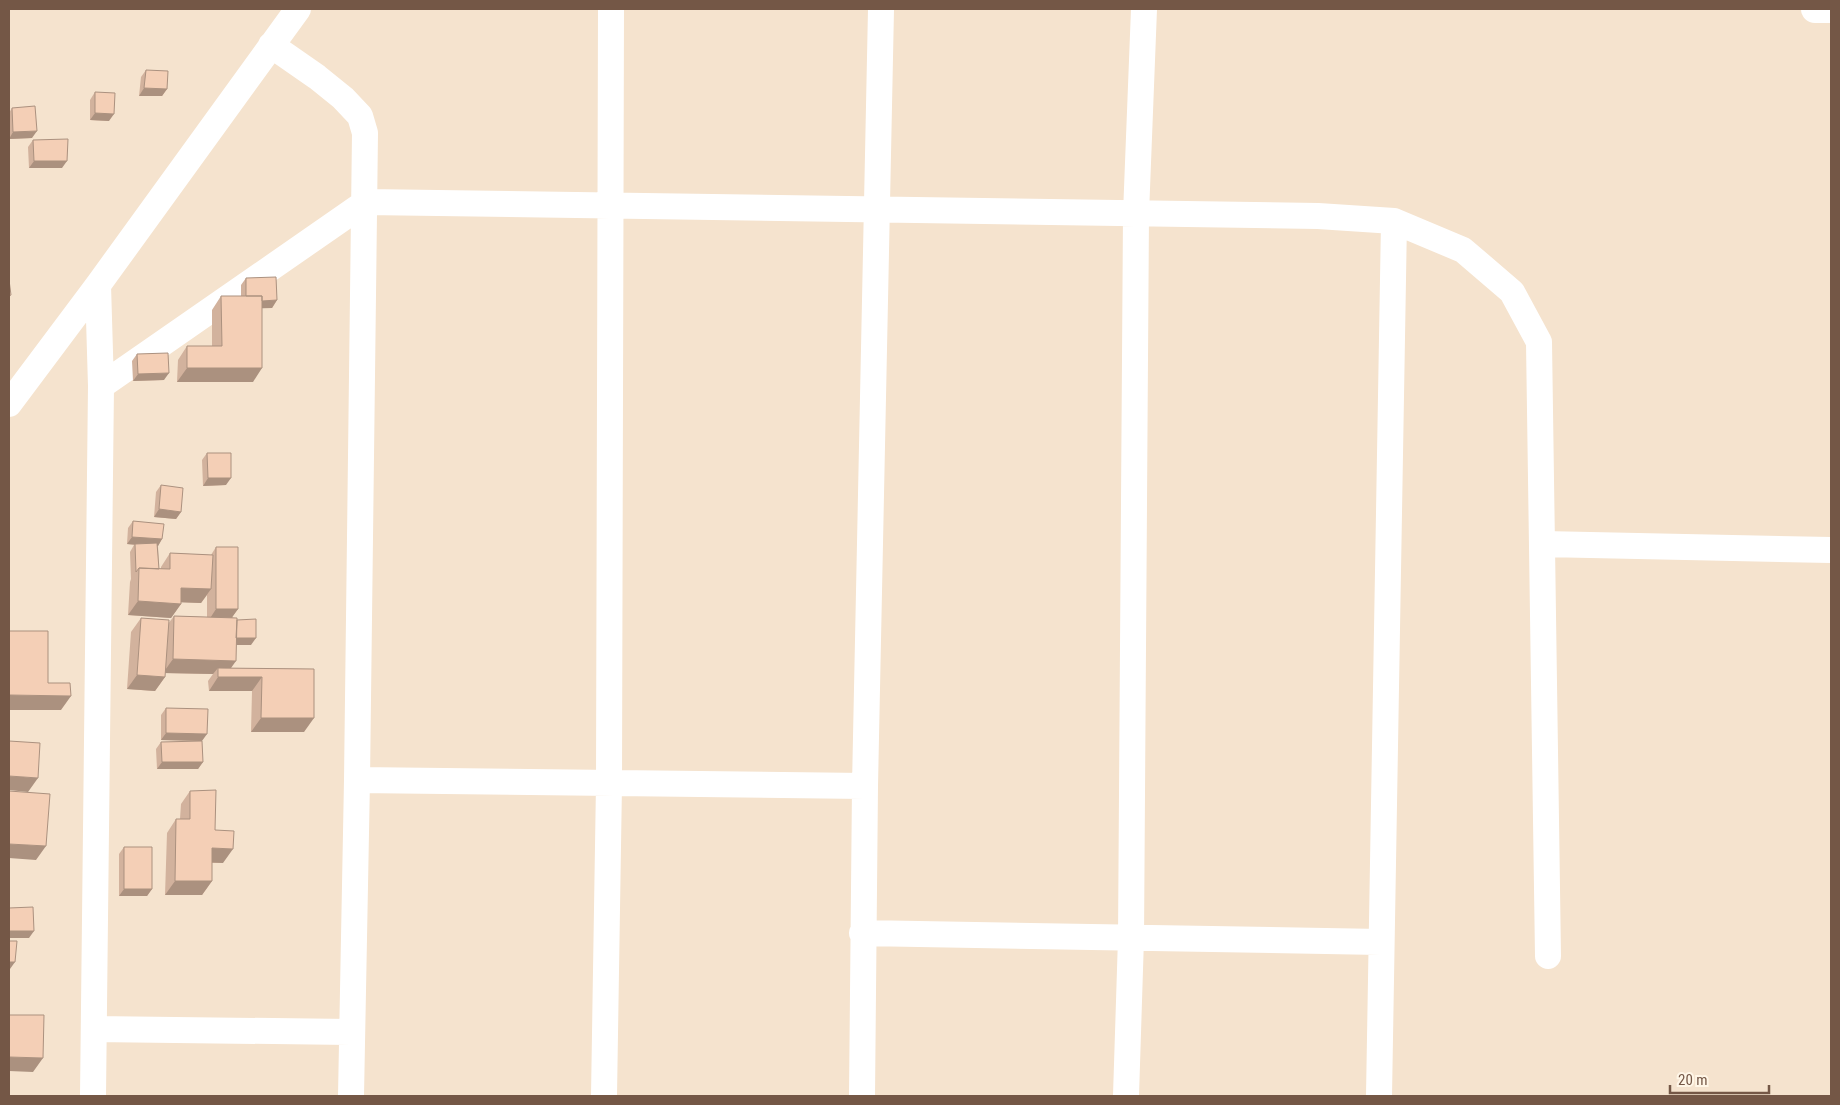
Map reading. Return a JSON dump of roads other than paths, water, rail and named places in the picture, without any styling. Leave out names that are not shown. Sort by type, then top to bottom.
[{"type":"street","points":[[9,404],[298,9]]},
{"type":"street","points":[[604,1096],[610,784],[611,9]]},
{"type":"street","points":[[862,1096],[862,933],[881,9]]},
{"type":"street","points":[[1126,1096],[1131,938],[1136,214],[1144,9]]},
{"type":"street","points":[[1815,9],[1831,9]]},
{"type":"street","points":[[271,45],[343,98],[360,116],[365,134],[366,202],[351,1096]]},
{"type":"street","points":[[101,386],[366,202],[1318,216],[1394,221],[1463,250],[1512,292],[1539,342],[1548,956]]},
{"type":"street","points":[[1379,1096],[1394,221]]},
{"type":"street","points":[[93,1096],[101,386],[98,284]]},
{"type":"street","points":[[1543,544],[1831,550]]},
{"type":"street","points":[[357,780],[865,786]]},
{"type":"street","points":[[862,933],[1381,942]]},
{"type":"street","points":[[94,1029],[351,1032]]}]
